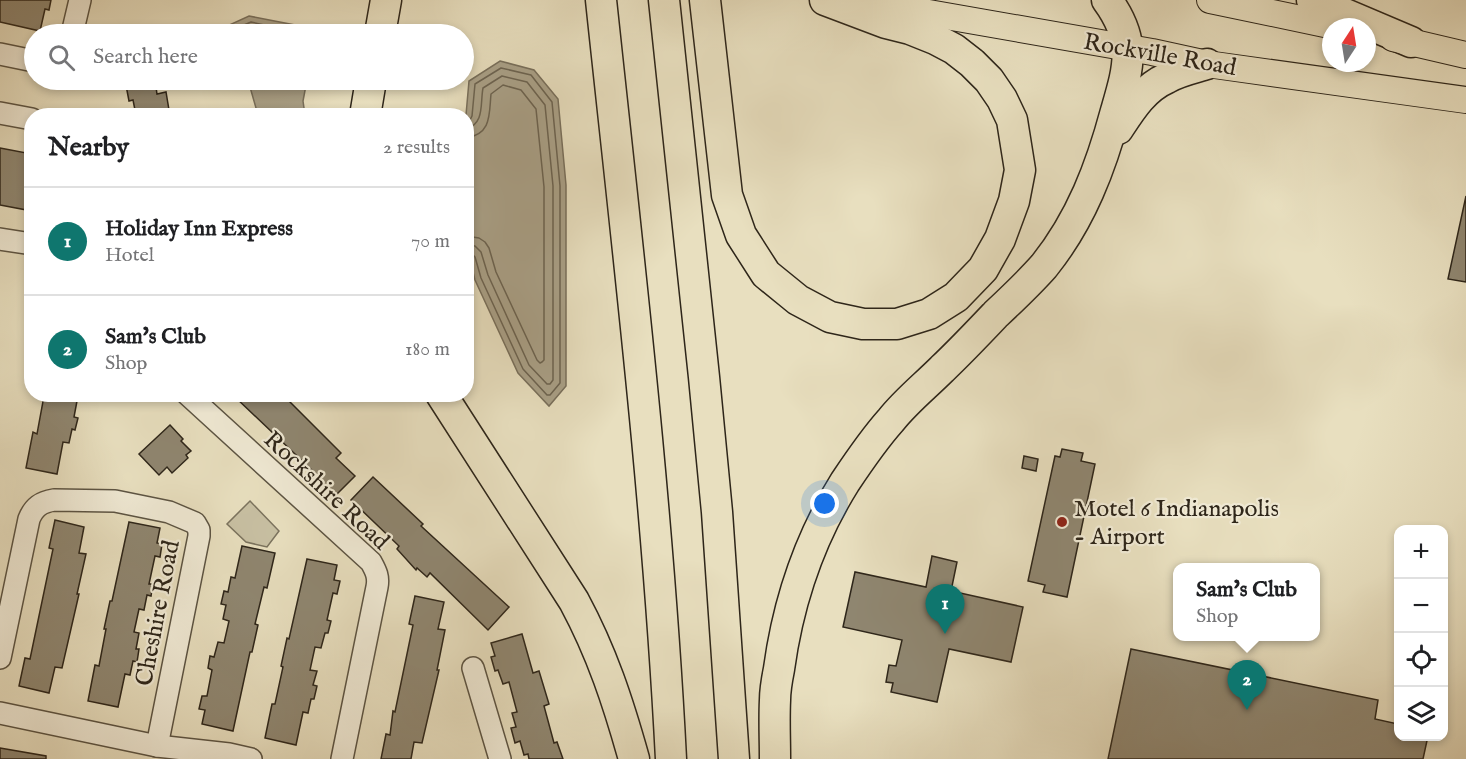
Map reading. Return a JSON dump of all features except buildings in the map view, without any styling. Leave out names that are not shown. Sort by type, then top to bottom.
[{"type":"highway","points":[[376,0],[379,24]]},
{"type":"highway","points":[[382,24],[386,0]]},
{"type":"highway","points":[[601,0],[653,502],[671,759]]},
{"type":"highway","points":[[664,0],[717,512],[734,759]]},
{"type":"highway","points":[[705,0],[727,195],[741,235],[766,274],[798,300],[830,317],[862,324],[897,324],[929,314],[956,297],[983,269],[1000,239],[1014,201],[1020,170],[1012,120],[989,80],[954,49],[934,39],[825,0]]},
{"type":"highway","points":[[775,759],[775,699],[788,620],[800,579],[830,509],[861,459],[890,420],[1043,266],[1066,235],[1082,207],[1107,146],[1125,80],[1128,48],[1125,33],[1118,16],[1107,0]]},
{"type":"highway","points":[[1312,0],[1411,42]]},
{"type":"highway","points":[[1107,146],[1133,106],[1154,85],[1174,74],[1207,64]]},
{"type":"highway","points":[[366,108],[369,90]]},
{"type":"highway","points":[[446,402],[574,601],[591,632],[610,681],[634,759]]},
{"type":"main road","name":"Rockville Road","points":[[854,0],[1207,64],[1466,100]]},
{"type":"main road","points":[[1210,0],[1322,23]]},
{"type":"main road","points":[[1376,35],[1466,55]]},
{"type":"street","points":[[74,24],[80,0]]},
{"type":"street","points":[[0,54],[24,59]]},
{"type":"street","points":[[0,113],[24,118]]},
{"type":"street","points":[[0,239],[24,243]]},
{"type":"street","name":"Rockshire Road","points":[[196,402],[371,562],[378,575],[342,759]]},
{"type":"street","name":"Cheshire Road","points":[[0,658],[8,581],[30,517],[36,508],[47,501],[54,500],[114,501],[169,512],[195,523],[199,536],[157,746]]},
{"type":"street","points":[[473,668],[500,759]]},
{"type":"street","points":[[0,713],[157,746],[229,754],[251,759]]},
{"type":"shaded area","points":[[250,501],[279,531],[267,547],[246,542],[227,524]]},
{"type":"water","points":[[249,16],[290,24],[231,24]]},
{"type":"water","points":[[500,61],[534,70],[558,99],[566,185],[566,386],[549,406],[518,373],[474,276],[474,108],[467,108],[468,90],[474,90],[474,78]]},
{"type":"water","points":[[251,90],[305,90],[304,108],[256,108]]},
{"type":"place","name":"Motel 6 Indianapolis - Airport","points":[[1062,522]]},
{"type":"place","name":"Holiday Inn Express","points":[[945,634]]},
{"type":"place","name":"Sam's Club","points":[[1247,710]]}]
